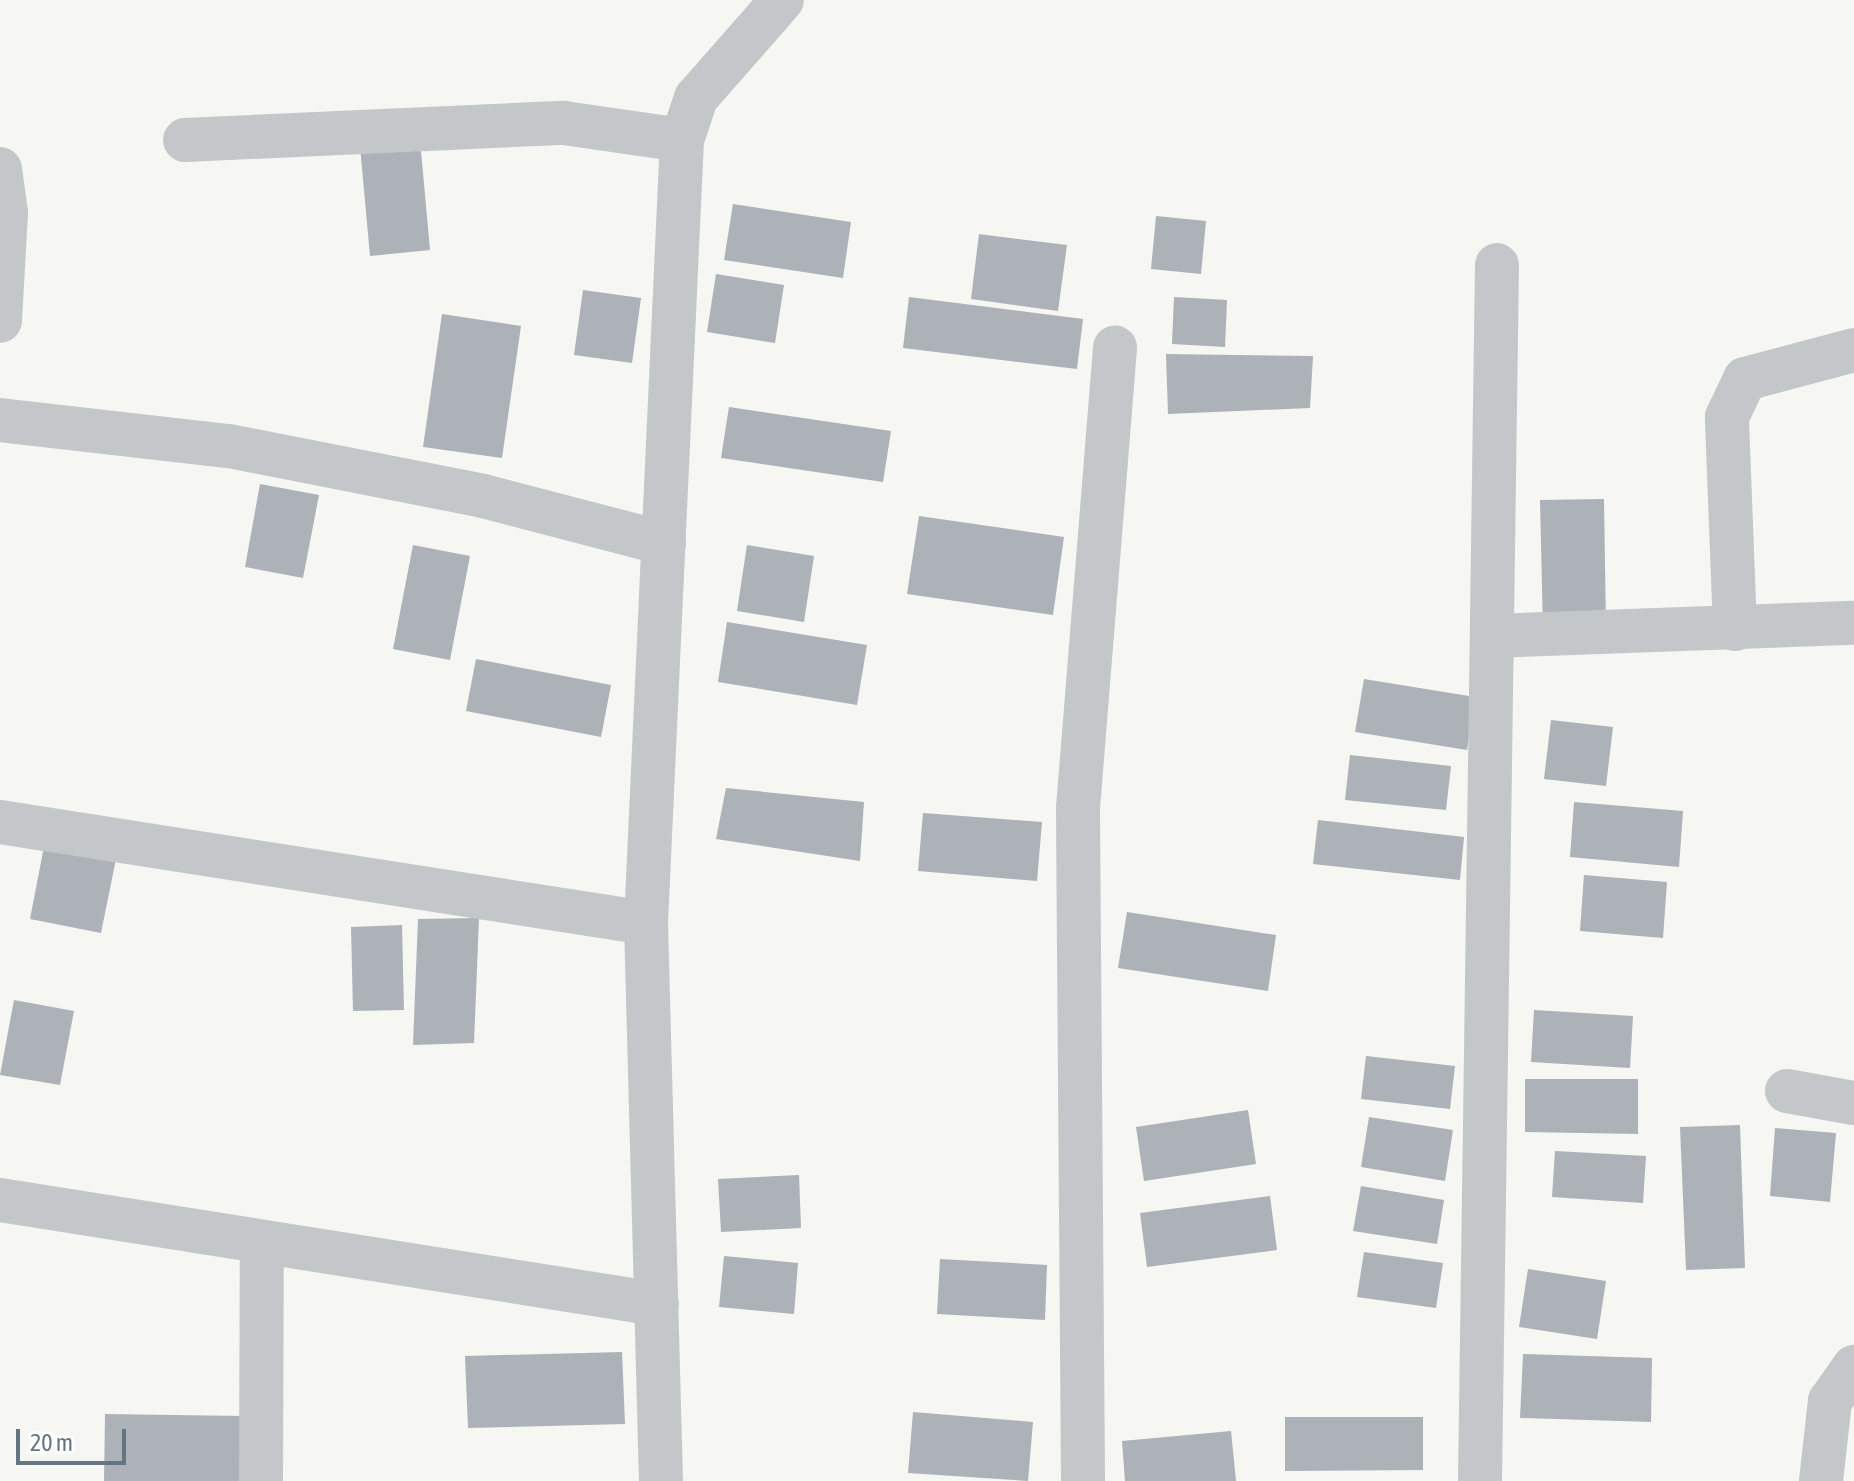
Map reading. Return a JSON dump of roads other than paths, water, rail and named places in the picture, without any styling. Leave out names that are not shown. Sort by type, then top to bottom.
[{"type":"street","points":[[661,1481],[646,923],[682,140],[696,98],[782,0]]},
{"type":"street","points":[[185,140],[564,123],[682,140]]},
{"type":"street","points":[[0,169],[6,213],[0,321]]},
{"type":"street","points":[[1480,1481],[1497,265]]},
{"type":"street","points":[[1083,1481],[1078,808],[1115,347]]},
{"type":"street","points":[[1735,629],[1727,417],[1745,379],[1854,350]]},
{"type":"street","points":[[0,420],[229,446],[483,496],[664,543]]},
{"type":"street","points":[[1492,636],[1854,623]]},
{"type":"street","points":[[0,822],[646,923]]},
{"type":"street","points":[[1787,1091],[1854,1103]]},
{"type":"street","points":[[0,1200],[657,1304]]},
{"type":"street","points":[[261,1481],[262,1243]]},
{"type":"street","points":[[1821,1481],[1830,1401],[1854,1367]]}]
